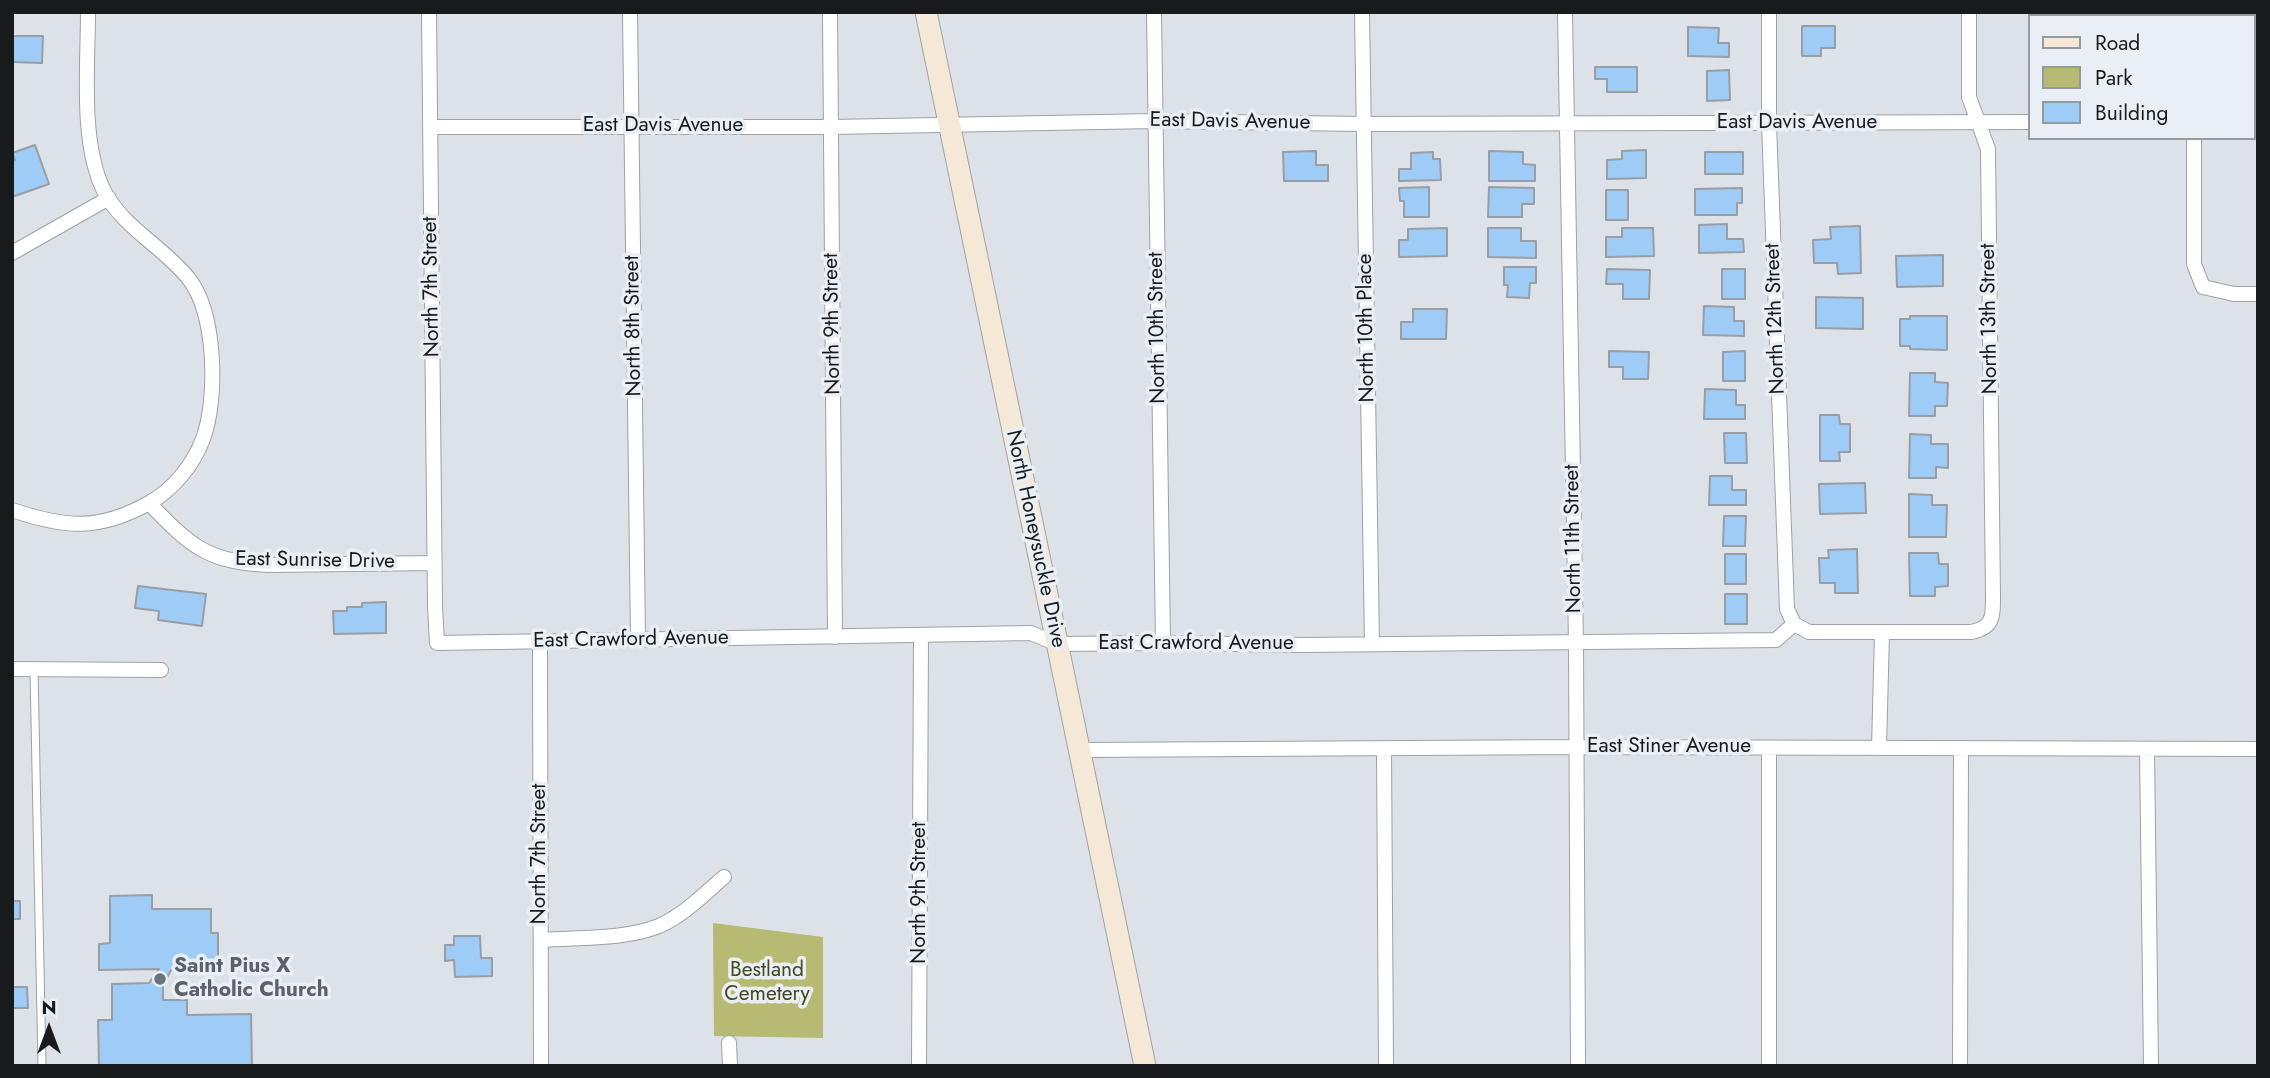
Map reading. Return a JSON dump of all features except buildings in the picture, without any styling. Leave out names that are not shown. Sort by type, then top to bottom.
[{"type":"street","points":[[12,510],[53,523],[83,525],[128,515],[163,495],[175,483],[194,457],[202,440],[210,409],[210,337],[207,317],[190,281],[164,252],[124,218],[109,198],[93,163],[90,139],[88,12]]},
{"type":"street","name":"North 7th Street","points":[[429,12],[434,563]]},
{"type":"street","name":"North 8th Street","points":[[629,12],[638,640]]},
{"type":"street","name":"North 9th Street","points":[[830,12],[835,636]]},
{"type":"street","name":"North Honeysuckle Drive","points":[[926,12],[1145,1066]]},
{"type":"street","name":"North 10th Street","points":[[1154,12],[1163,643]]},
{"type":"street","name":"North 10th Place","points":[[1362,12],[1372,644]]},
{"type":"street","name":"North 11th Street","points":[[1565,12],[1576,643],[1577,1066]]},
{"type":"street","name":"North 12th Street","points":[[1769,12],[1769,124],[1787,610],[1794,624]]},
{"type":"street","name":"North 13th Street","points":[[1882,633],[1971,632],[1986,626],[1993,613],[1988,149],[1969,97],[1969,12]]},
{"type":"street","name":"East Davis Avenue","points":[[430,127],[831,127],[1154,121],[1363,124],[2028,122]]},
{"type":"street","points":[[2194,140],[2194,264],[2203,288],[2234,295],[2258,295]]},
{"type":"street","points":[[12,253],[109,198]]},
{"type":"street","name":"East Sunrise Drive","points":[[149,503],[179,534],[203,551],[223,559],[272,565],[434,563]]},
{"type":"street","name":"East Crawford Avenue","points":[[434,563],[437,643],[1031,633],[1056,644],[1576,643],[1776,640],[1794,624]]},
{"type":"street","points":[[1794,624],[1810,632],[1882,633],[1878,748]]},
{"type":"street","name":"North 9th Street","points":[[919,1066],[921,635]]},
{"type":"street","name":"North 7th Street","points":[[540,642],[541,1066]]},
{"type":"street","points":[[12,669],[161,670]]},
{"type":"street","name":"East Stiner Avenue","points":[[1081,750],[1577,747],[2258,749]]},
{"type":"street","points":[[1384,748],[1386,1066]]},
{"type":"street","points":[[1769,748],[1769,1066]]},
{"type":"street","points":[[1960,1066],[1961,748]]},
{"type":"street","points":[[2147,749],[2151,1066]]},
{"type":"street","points":[[541,940],[629,934],[659,925],[689,908],[724,877]]},
{"type":"street","points":[[729,1043],[730,1066]]},
{"type":"lane","points":[[34,670],[42,1066]]},
{"type":"green space","name":"Bestland Cemetery","points":[[713,923],[823,937],[823,1038],[714,1036]]},
{"type":"place","name":"Saint Pius X Catholic Church","points":[[160,979]]}]
